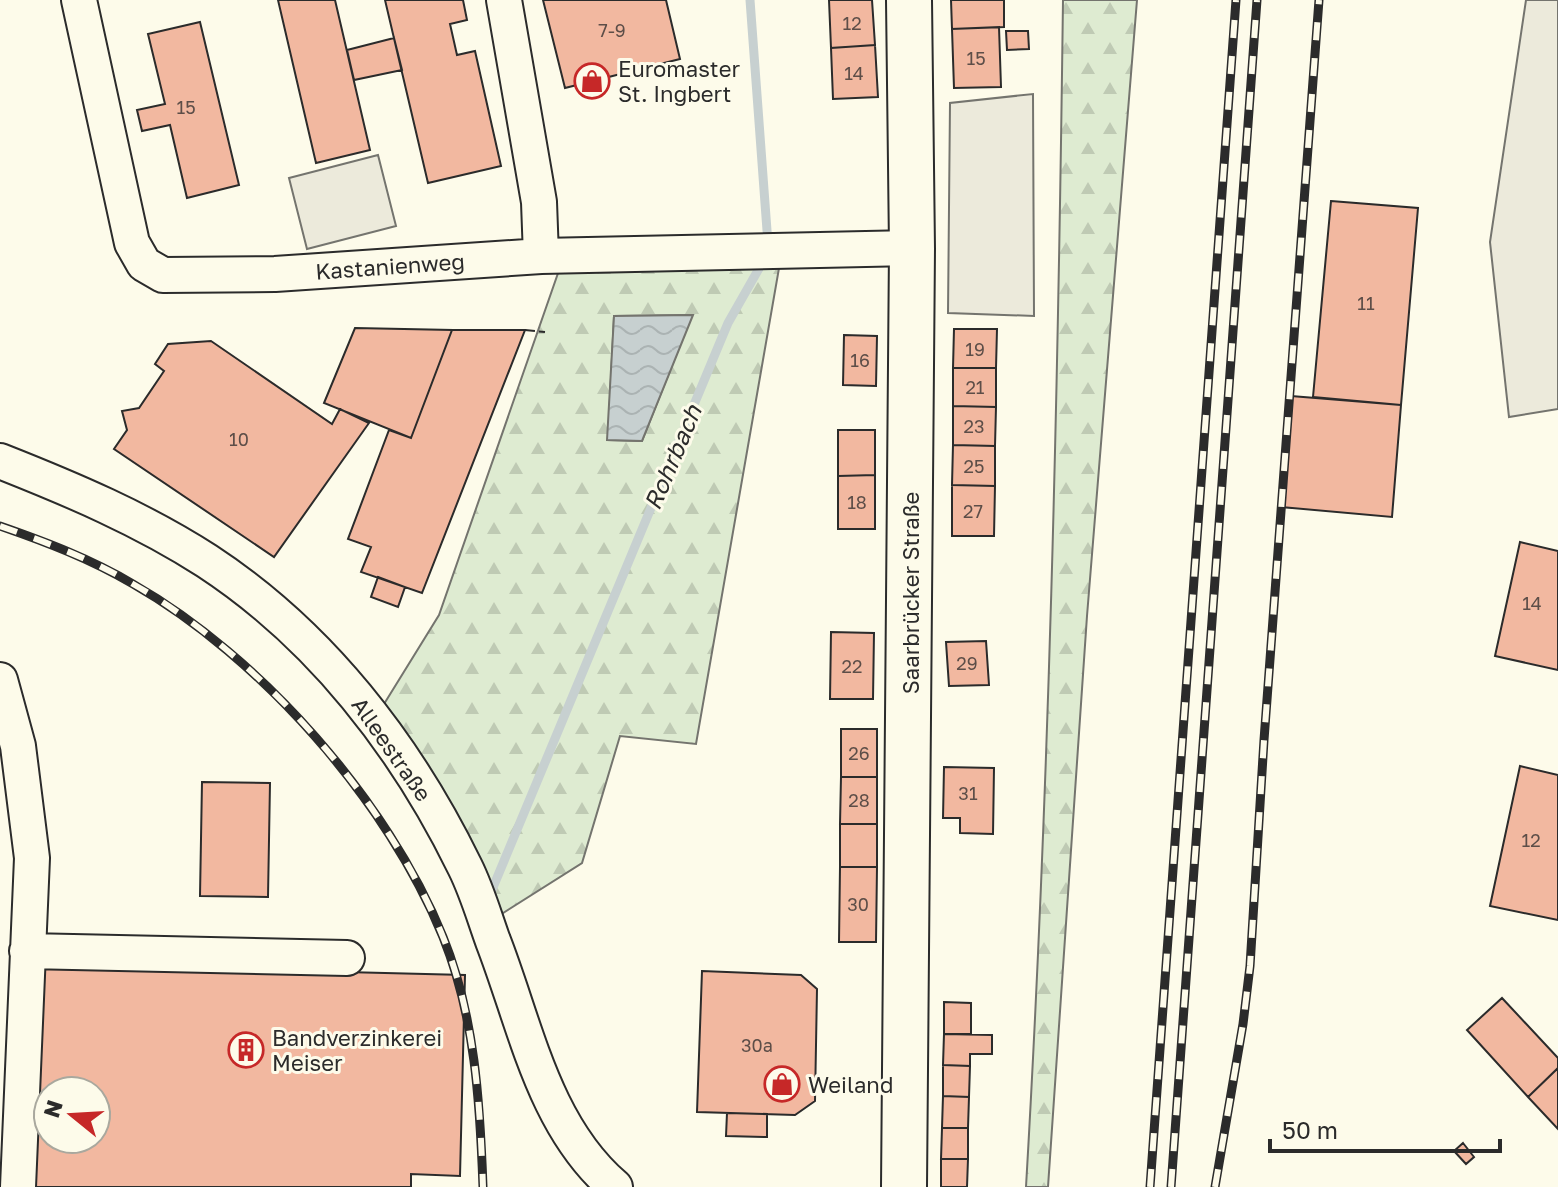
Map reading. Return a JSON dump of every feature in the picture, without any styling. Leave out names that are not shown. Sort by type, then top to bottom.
[{"type":"main road","name":"Saarbrücker Straße","points":[[904,1187],[912,248],[909,0]]},
{"type":"street","name":"Kastanienweg","points":[[79,0],[132,243],[144,264],[163,275],[275,274],[541,256],[912,248]]},
{"type":"street","points":[[504,0],[539,202],[541,256]]},
{"type":"street","name":"Alleestraße","points":[[0,461],[94,499],[206,561],[255,596],[336,672],[374,719],[439,817],[467,871],[555,1109],[592,1167],[615,1187]]},
{"type":"street","points":[[0,680],[18,746],[32,858],[18,1187]]},
{"type":"street","points":[[27,951],[347,958]]},
{"type":"green space","points":[[1063,0],[1137,0],[1087,616],[1048,1187],[1026,1187],[1041,891],[1051,594]]},
{"type":"green space","points":[[782,251],[696,744],[620,736],[582,863],[492,920],[376,717],[439,615],[564,256]],"holes":[[[692,315],[642,441],[608,440],[614,316]]]},
{"type":"shaded area","points":[[1526,0],[1558,0],[1558,409],[1509,417],[1490,242]]},
{"type":"shaded area","points":[[1033,94],[1034,316],[948,313],[950,103]]},
{"type":"shaded area","points":[[378,155],[396,226],[307,249],[289,178]]},
{"type":"water","points":[[693,315],[642,441],[607,440],[614,316]]},
{"type":"building","points":[[278,0],[335,0],[370,150],[316,163]]},
{"type":"building","points":[[385,0],[463,0],[467,20],[450,24],[457,55],[475,51],[501,166],[428,183]]},
{"type":"building","points":[[543,0],[666,0],[680,59],[565,88]]},
{"type":"building","points":[[829,0],[872,0],[875,45],[831,48]]},
{"type":"building","points":[[951,0],[1004,0],[1004,27],[952,29]]},
{"type":"building","points":[[200,22],[239,185],[187,198],[170,125],[142,131],[137,110],[165,104],[148,34]]},
{"type":"building","points":[[999,27],[1001,87],[954,88],[952,29]]},
{"type":"building","points":[[1006,31],[1028,31],[1029,49],[1007,50]]},
{"type":"building","points":[[394,38],[402,70],[354,80],[347,50]]},
{"type":"building","points":[[875,45],[878,97],[833,99],[831,48]]},
{"type":"building","points":[[1331,201],[1418,208],[1401,405],[1313,397]]},
{"type":"building","points":[[355,328],[452,330],[411,438],[324,403]]},
{"type":"building","points":[[954,329],[997,329],[996,368],[953,368]]},
{"type":"building","points":[[452,330],[525,330],[422,593],[361,572],[371,547],[348,539],[389,430],[411,438]]},
{"type":"building","points":[[844,335],[877,336],[876,386],[843,385]]},
{"type":"building","points":[[211,341],[332,424],[340,409],[369,423],[274,557],[114,449],[127,430],[122,411],[139,408],[164,371],[155,364],[168,344]]},
{"type":"building","points":[[953,368],[996,368],[996,407],[953,406]]},
{"type":"building","points":[[1291,396],[1401,405],[1392,517],[1281,507]]},
{"type":"building","points":[[953,406],[996,407],[995,446],[953,445]]},
{"type":"building","points":[[838,430],[875,430],[875,475],[838,476]]},
{"type":"building","points":[[953,445],[995,446],[995,486],[952,485]]},
{"type":"building","points":[[875,475],[875,529],[838,529],[838,476]]},
{"type":"building","points":[[952,485],[995,486],[994,536],[952,536]]},
{"type":"building","points":[[1520,542],[1558,551],[1558,670],[1495,656]]},
{"type":"building","points":[[378,577],[405,587],[398,607],[371,597]]},
{"type":"building","points":[[831,632],[874,633],[873,699],[830,699]]},
{"type":"building","points":[[986,641],[989,685],[949,686],[946,642]]},
{"type":"building","points":[[841,729],[877,729],[877,777],[841,777]]},
{"type":"building","points":[[1520,766],[1558,775],[1558,920],[1490,906]]},
{"type":"building","points":[[944,767],[994,768],[993,834],[960,833],[960,818],[943,818]]},
{"type":"building","points":[[841,777],[877,777],[877,824],[840,824]]},
{"type":"building","points":[[202,782],[270,783],[268,897],[200,896]]},
{"type":"building","points":[[840,824],[877,824],[877,867],[840,867]]},
{"type":"building","points":[[840,867],[877,867],[876,942],[839,942]]},
{"type":"building","name":"Bandverzinkerei Meiser","points":[[31,964],[465,975],[460,1176],[411,1174],[411,1187],[32,1187]]},
{"type":"building","points":[[702,971],[801,975],[817,989],[815,1101],[795,1115],[697,1112]]},
{"type":"building","points":[[1502,998],[1558,1058],[1558,1068],[1528,1097],[1467,1030]]},
{"type":"building","points":[[944,1002],[971,1003],[971,1034],[944,1034]]},
{"type":"building","points":[[944,1034],[992,1035],[992,1054],[970,1054],[970,1066],[943,1065]]},
{"type":"building","points":[[943,1065],[970,1066],[969,1097],[943,1096]]},
{"type":"building","points":[[1558,1068],[1558,1129],[1528,1097]]},
{"type":"building","points":[[943,1096],[969,1097],[968,1128],[942,1128]]},
{"type":"building","points":[[727,1113],[767,1114],[767,1137],[726,1136]]},
{"type":"building","points":[[942,1128],[968,1128],[968,1159],[941,1159]]},
{"type":"building","points":[[1463,1143],[1474,1157],[1466,1164],[1454,1151]]},
{"type":"building","points":[[941,1159],[968,1159],[967,1187],[941,1187]]},
{"type":"waterway","name":"Rohrbach","points":[[750,0],[768,244]]},
{"type":"waterway","name":"Rohrbach","points":[[489,897],[728,323],[765,258]]},
{"type":"railway","points":[[1150,1187],[1236,0]]},
{"type":"railway","points":[[1171,1187],[1257,0]]},
{"type":"railway","points":[[1215,1187],[1250,966],[1319,0]]},
{"type":"railway","points":[[0,526],[101,567],[181,615],[228,651],[273,692],[354,785],[419,886],[454,967],[474,1060],[483,1187]]},
{"type":"fence","points":[[525,330],[545,332]]},
{"type":"place","name":"Euromaster St. Ingbert","points":[[592,81]]},
{"type":"place","name":"Bandverzinkerei Meiser","points":[[246,1050]]},
{"type":"place","name":"Weiland","points":[[782,1084]]}]
